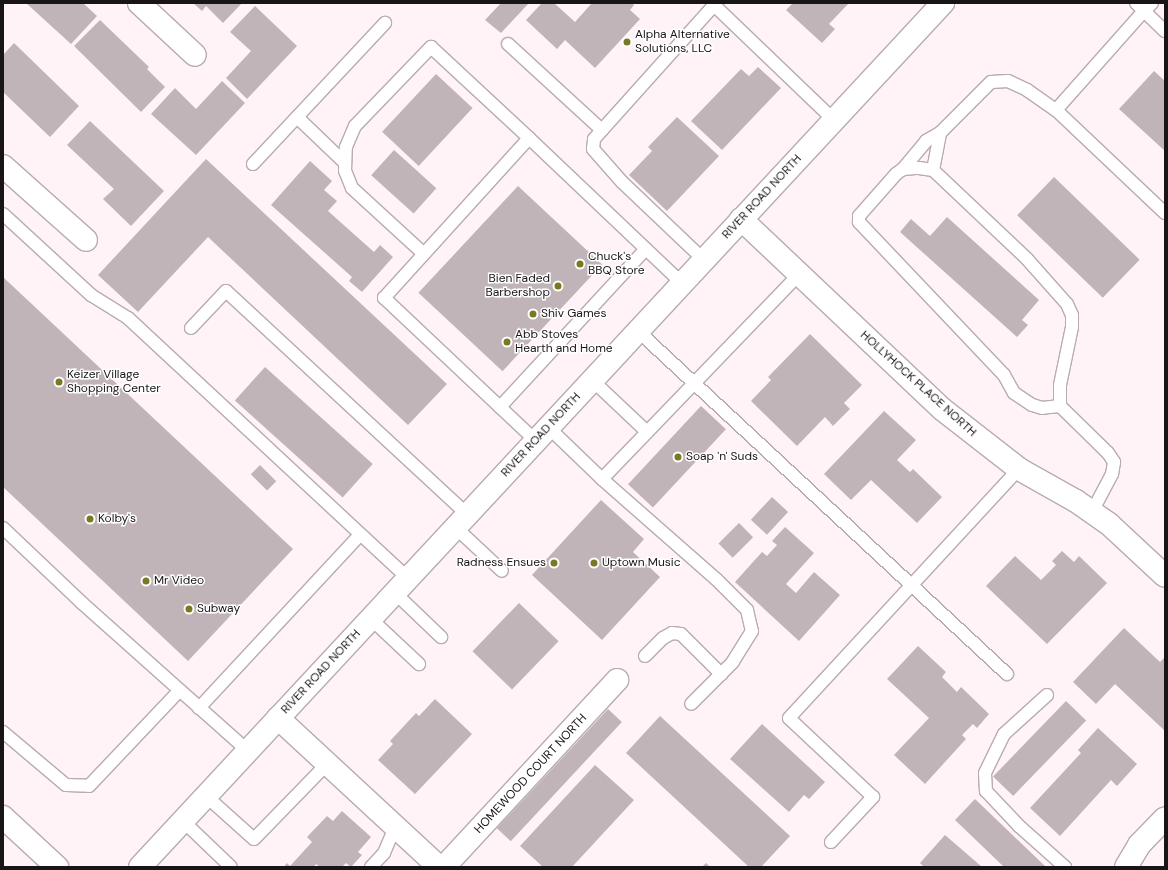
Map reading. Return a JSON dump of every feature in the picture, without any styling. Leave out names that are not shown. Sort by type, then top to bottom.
[{"type":"street","points":[[139,3],[195,55]]},
{"type":"street","name":"RIVER ROAD NORTH","points":[[140,867],[943,3]]},
{"type":"street","points":[[3,166],[86,240]]},
{"type":"street","name":"HOLLYHOCK PLACE NORTH","points":[[742,220],[942,409],[1020,469],[1092,512],[1165,576]]},
{"type":"street","name":"HOMEWOOD COURT NORTH","points":[[444,867],[617,680]]},
{"type":"street","points":[[278,718],[439,867]]},
{"type":"street","points":[[3,816],[57,867]]},
{"type":"street","points":[[1126,867],[1139,845],[1165,818]]},
{"type":"lane","points":[[704,260],[597,156],[593,149],[594,139],[713,4],[834,120]]},
{"type":"lane","points":[[1056,110],[1144,6],[1165,31]]},
{"type":"lane","points":[[252,164],[386,23]]},
{"type":"lane","points":[[508,44],[602,130]]},
{"type":"lane","points":[[424,254],[352,188],[344,171],[346,147],[355,126],[431,47],[682,283]]},
{"type":"lane","points":[[1060,406],[1042,408],[1032,405],[1014,393],[1004,375],[859,222],[859,216],[873,199],[902,170],[926,140],[940,133],[991,82],[1000,80],[1027,90],[1056,110],[1165,213]]},
{"type":"lane","points":[[297,117],[345,163]]},
{"type":"lane","points":[[933,170],[940,133]]},
{"type":"lane","points":[[529,138],[384,298],[500,407],[542,434],[602,479],[716,579],[747,610],[752,631],[733,662],[691,704]]},
{"type":"lane","points":[[902,170],[919,168],[933,170],[1027,260],[1067,304],[1072,315],[1072,327],[1060,385],[1060,406],[1108,453],[1114,462],[1112,474],[1092,512]]},
{"type":"lane","points":[[3,214],[91,295],[128,318],[360,535],[441,637]]},
{"type":"lane","points":[[500,407],[646,249]]},
{"type":"lane","points":[[602,479],[799,274]]},
{"type":"lane","points":[[190,328],[226,291],[461,521],[502,571]]},
{"type":"lane","points":[[638,331],[1007,674]]},
{"type":"lane","points":[[592,380],[647,432]]},
{"type":"lane","points":[[831,842],[873,797],[788,718],[1020,469]]},
{"type":"lane","points":[[3,528],[179,691],[248,750]]},
{"type":"lane","points":[[199,708],[360,535]]},
{"type":"lane","points":[[370,619],[419,664]]},
{"type":"lane","points":[[644,656],[663,638],[672,633],[681,634],[721,674]]},
{"type":"lane","points":[[3,732],[66,785],[89,786],[179,691]]},
{"type":"lane","points":[[1047,695],[1004,734],[990,758],[985,773],[986,791],[1019,826],[1065,867]]},
{"type":"lane","points":[[206,796],[254,839],[327,764]]},
{"type":"lane","points":[[182,822],[231,867]]},
{"type":"lane","points":[[370,867],[384,853],[395,827]]},
{"type":"lane","points":[[216,854],[219,867]]},
{"type":"building","points":[[26,3],[83,3],[97,16],[71,44]]},
{"type":"building","points":[[193,3],[242,3],[223,23],[206,6],[202,11]]},
{"type":"building","points":[[501,3],[529,3],[501,33],[485,20]]},
{"type":"building","points":[[542,3],[554,3],[575,22],[592,3],[632,3],[634,5],[630,10],[640,19],[595,68],[565,40],[557,49],[526,20]]},
{"type":"building","points":[[793,3],[849,3],[829,24],[835,29],[822,43],[786,10]]},
{"type":"building","points":[[255,6],[297,46],[247,99],[226,78],[251,51],[230,32]]},
{"type":"building","points":[[100,20],[149,67],[147,69],[165,87],[141,112],[74,46]]},
{"type":"building","points":[[14,43],[79,106],[50,137],[3,92],[3,55]]},
{"type":"building","points":[[758,67],[781,88],[722,150],[691,121],[741,69],[749,76]]},
{"type":"building","points":[[1154,71],[1165,81],[1165,151],[1119,109]]},
{"type":"building","points":[[436,74],[473,108],[419,166],[382,132]]},
{"type":"building","points":[[222,81],[245,103],[196,155],[151,114],[175,88],[196,109]]},
{"type":"building","points":[[677,117],[719,156],[667,211],[629,175],[652,151],[648,147]]},
{"type":"building","points":[[90,121],[164,191],[131,226],[103,199],[114,189],[67,145]]},
{"type":"building","points":[[394,150],[436,188],[414,213],[371,175]]},
{"type":"building","points":[[206,159],[447,384],[408,425],[208,237],[138,312],[98,275]]},
{"type":"building","points":[[310,161],[332,181],[324,190],[337,201],[328,211],[374,252],[380,245],[393,257],[362,292],[349,281],[352,277],[271,205]]},
{"type":"building","points":[[1054,177],[1140,260],[1103,298],[1017,215]]},
{"type":"building","points":[[518,186],[602,264],[503,371],[418,293]]},
{"type":"building","points":[[947,217],[1039,300],[1022,320],[1028,325],[1017,337],[900,232],[911,219],[930,236]]},
{"type":"building","name":"Keizer Village Shopping Center","points":[[3,277],[293,549],[188,661],[3,487]]},
{"type":"building","points":[[810,334],[862,385],[844,403],[850,409],[833,426],[825,417],[797,446],[751,401],[771,380],[768,377]]},
{"type":"building","points":[[265,367],[373,464],[343,497],[235,400]]},
{"type":"building","name":"Soap 'n' Suds","points":[[701,406],[726,429],[653,507],[628,484]]},
{"type":"building","points":[[884,411],[916,440],[897,460],[910,472],[913,469],[942,497],[917,523],[871,480],[851,500],[824,474]]},
{"type":"building","points":[[260,465],[276,481],[267,490],[251,474]]},
{"type":"building","points":[[772,497],[788,512],[767,535],[751,520]]},
{"type":"building","name":"Uptown Music","points":[[601,500],[644,539],[633,552],[660,577],[602,640],[532,575]]},
{"type":"building","points":[[739,523],[753,537],[733,558],[718,544]]},
{"type":"building","points":[[785,527],[814,553],[786,584],[796,593],[814,572],[840,595],[799,641],[735,582],[762,552],[767,556],[777,545],[772,541]]},
{"type":"building","points":[[1062,551],[1074,562],[1079,556],[1107,583],[1047,644],[986,586],[1015,556],[1041,580],[1056,565],[1052,561]]},
{"type":"building","points":[[519,603],[559,641],[512,689],[472,651]]},
{"type":"building","points":[[1124,628],[1160,662],[1165,657],[1165,731],[1115,684],[1096,704],[1073,682]]},
{"type":"building","points":[[918,646],[946,672],[942,677],[957,692],[961,687],[989,714],[977,728],[973,724],[962,735],[966,739],[925,784],[894,755],[929,718],[887,679]]},
{"type":"building","points":[[435,699],[472,734],[415,794],[378,760],[393,744],[390,741],[416,713],[419,716]]},
{"type":"building","points":[[1066,701],[1086,720],[1013,796],[993,777]]},
{"type":"building","points":[[608,709],[622,722],[511,841],[497,828]]},
{"type":"building","points":[[660,716],[790,836],[761,867],[749,867],[626,753]]},
{"type":"building","points":[[762,724],[825,782],[809,799],[804,795],[789,812],[730,759]]},
{"type":"building","points":[[1098,728],[1137,764],[1117,786],[1111,780],[1060,836],[1030,808],[1081,753],[1078,750]]},
{"type":"building","points":[[595,765],[634,800],[572,867],[543,867],[520,846]]},
{"type":"building","points":[[975,799],[1046,867],[1004,867],[955,820]]},
{"type":"building","points":[[342,811],[371,837],[358,852],[362,855],[351,867],[346,863],[342,867],[320,867],[316,864],[314,867],[284,867],[287,863],[290,866],[312,842],[307,837],[327,816],[333,821]]},
{"type":"building","points":[[945,835],[982,867],[924,867],[920,863]]},
{"type":"building","points":[[706,863],[710,867],[702,867]]},
{"type":"place","name":"Alpha Alternative Solutions, LLC","points":[[627,42]]},
{"type":"place","name":"Chuck's BBQ Store","points":[[580,264]]},
{"type":"place","name":"Bien Faded Barbershop","points":[[558,286]]},
{"type":"place","name":"Shiv Games","points":[[533,314]]},
{"type":"place","name":"Abb Stoves Hearth and Home","points":[[507,342]]},
{"type":"place","name":"Keizer Village Shopping Center","points":[[59,382]]},
{"type":"place","name":"Soap 'n' Suds","points":[[678,457]]},
{"type":"place","name":"Kolby's","points":[[90,519]]},
{"type":"place","name":"Radness Ensues","points":[[554,563]]},
{"type":"place","name":"Uptown Music","points":[[594,563]]},
{"type":"place","name":"Mr Video","points":[[146,581]]},
{"type":"place","name":"Subway","points":[[189,609]]}]
